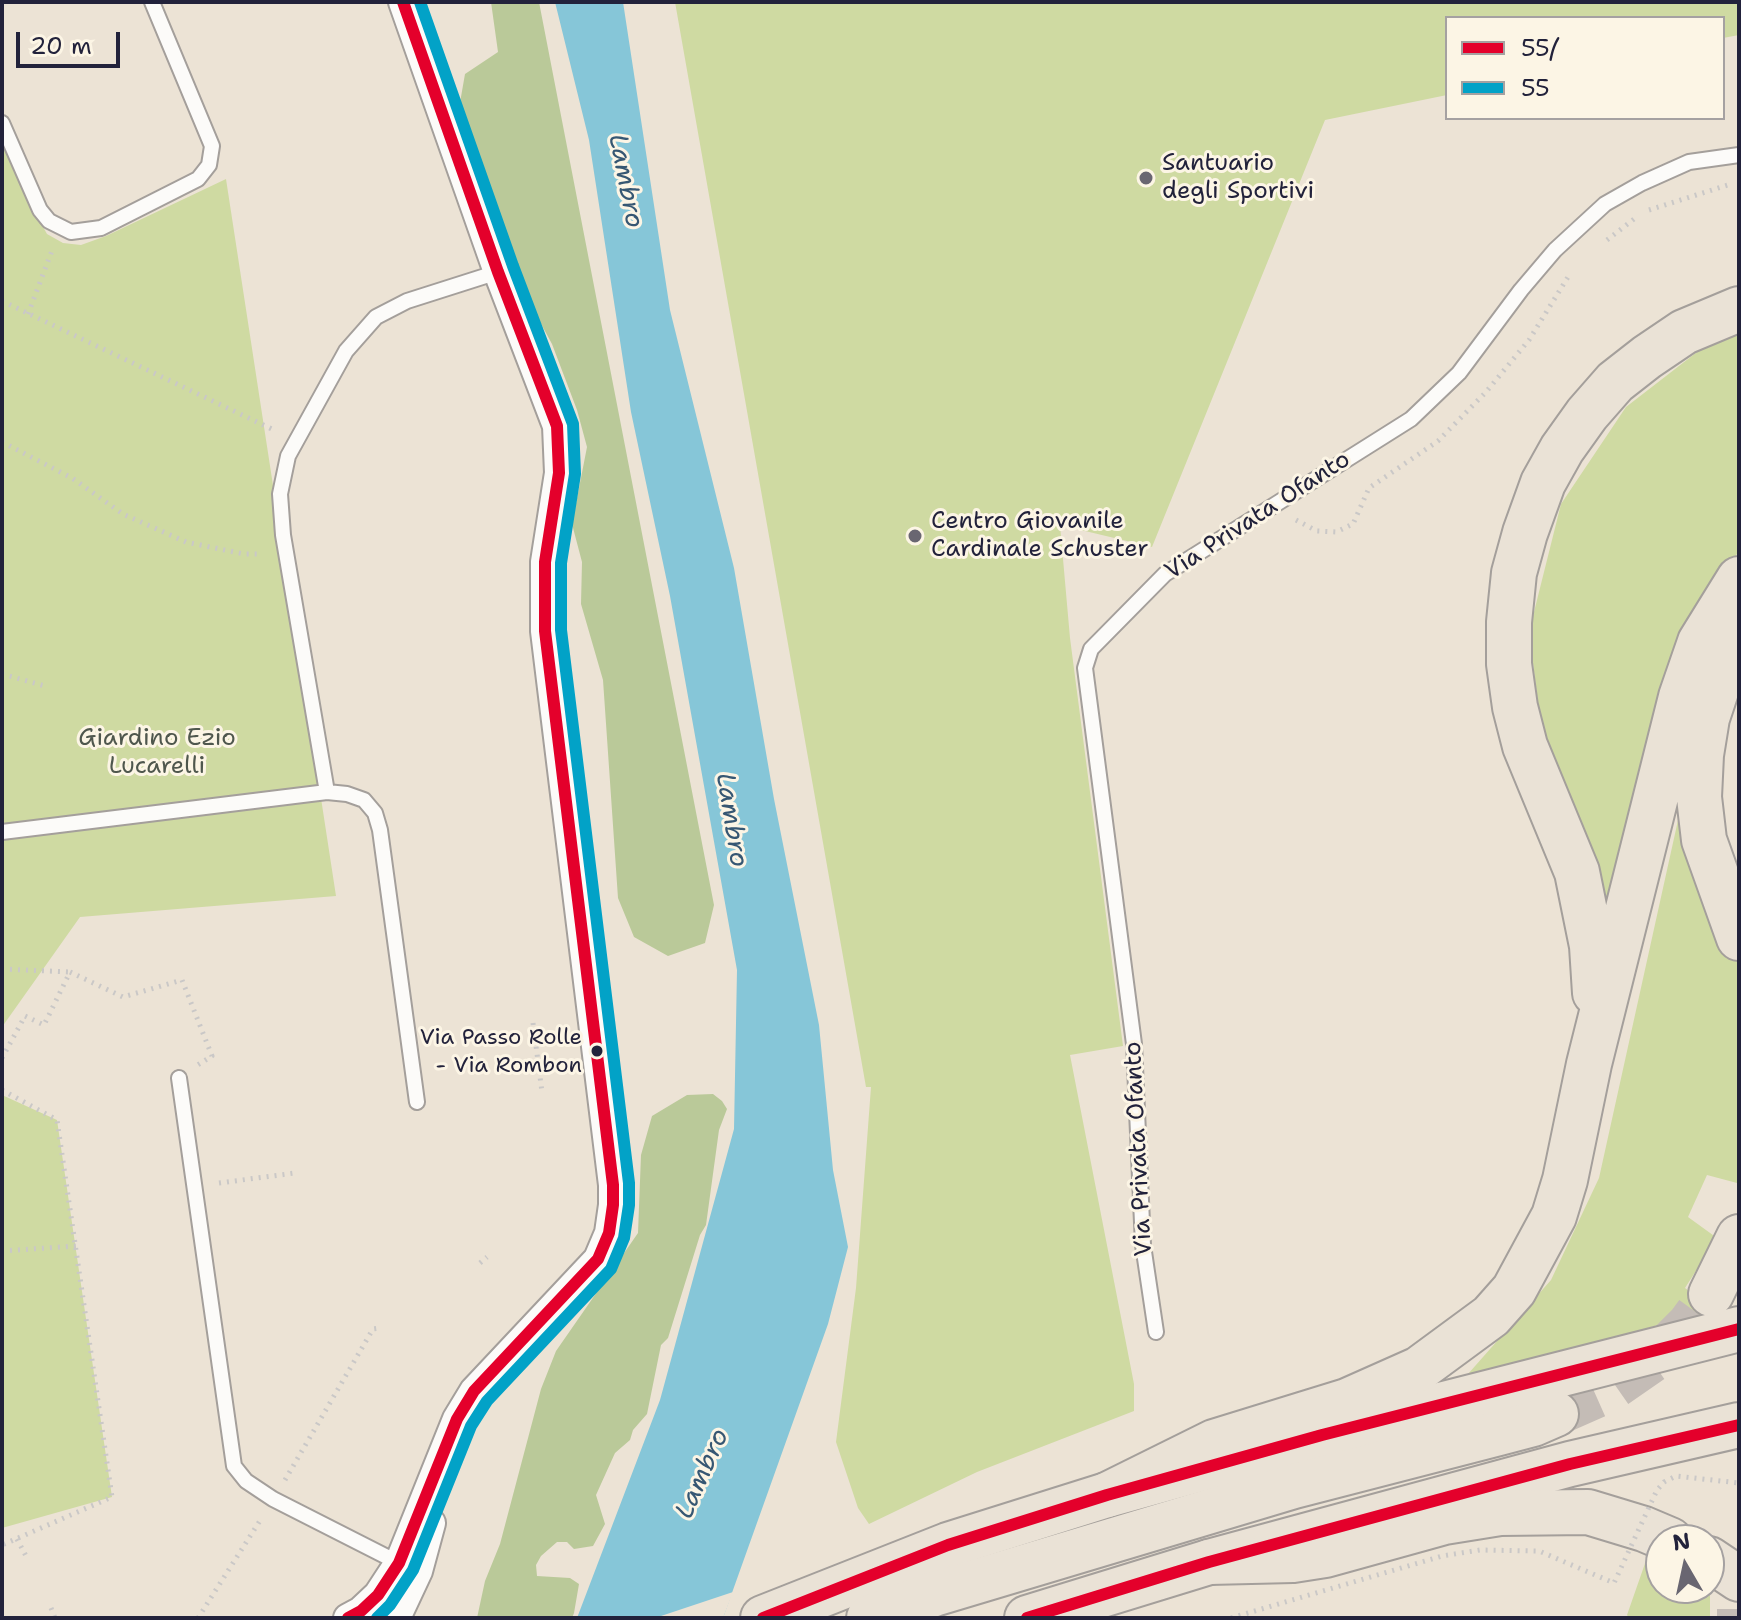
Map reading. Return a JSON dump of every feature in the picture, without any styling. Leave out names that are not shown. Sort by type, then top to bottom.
[{"type":"main road","points":[[1589,1064],[1595,997],[1592,946],[1577,872],[1525,746],[1515,707],[1509,664],[1514,573],[1543,483],[1587,414],[1615,382],[1647,357],[1684,332],[1739,309]]},
{"type":"main road","points":[[1107,1495],[1214,1442],[1347,1401],[1419,1369],[1491,1316],[1514,1290],[1554,1216],[1565,1180],[1589,1064],[1681,697],[1700,642],[1739,579]]},
{"type":"main road","points":[[1739,641],[1720,679],[1707,718],[1699,797],[1704,840],[1739,938]]},
{"type":"main road","points":[[1711,1294],[1739,1237]]},
{"type":"main road","points":[[763,1618],[948,1545],[1107,1495],[1337,1431],[1739,1329]]},
{"type":"main road","points":[[869,1618],[934,1594],[1294,1486],[1533,1424],[1556,1414]]},
{"type":"main road","points":[[1027,1618],[1209,1562],[1570,1464],[1739,1425]]},
{"type":"main road","points":[[1209,1562],[1314,1557],[1444,1522],[1515,1512],[1588,1512],[1645,1529]]},
{"type":"street","points":[[348,1618],[378,1595],[412,1548],[450,1436],[463,1408],[479,1384],[598,1259],[609,1233],[613,1205],[545,631],[544,570],[558,487],[557,426],[498,272],[403,2]]},
{"type":"street","points":[[396,1618],[413,1583],[412,1548]]},
{"type":"lane","points":[[2,123],[40,210],[49,221],[71,232],[101,228],[198,179],[209,165],[212,146],[152,2]]},
{"type":"lane","name":"Via Privata Ofanto","points":[[1156,1332],[1143,1245],[1134,1044],[1085,668],[1091,649],[1165,574],[1411,419],[1459,373],[1555,250],[1605,204],[1689,162],[1739,155]]},
{"type":"lane","points":[[327,792],[286,554],[280,494],[288,456],[346,351],[376,317],[407,301],[498,272]]},
{"type":"lane","points":[[2,832],[327,792],[364,800],[375,813],[380,830],[417,1102]]},
{"type":"lane","points":[[179,1078],[234,1466],[246,1481],[273,1499],[412,1548]]},
{"type":"path","points":[[28,314],[61,228]]},
{"type":"path","points":[[2,301],[295,441]]},
{"type":"path","points":[[2,442],[72,478],[123,514],[186,542],[244,554],[286,554]]},
{"type":"path","points":[[2,674],[45,686]]},
{"type":"path","points":[[2,969],[70,972],[123,997],[182,980],[212,1056],[179,1078]]},
{"type":"path","points":[[2,1058],[25,1016],[44,1025],[70,972]]},
{"type":"path","points":[[533,1023],[542,1092]]},
{"type":"path","points":[[2,1090],[57,1120],[112,1497],[2,1545]]},
{"type":"path","points":[[194,1187],[295,1173]]},
{"type":"path","points":[[2,1251],[76,1246]]},
{"type":"path","points":[[480,1263],[487,1257]]},
{"type":"path","points":[[198,1618],[273,1499],[373,1329],[381,1328]]},
{"type":"path","points":[[1231,1618],[1442,1556],[1480,1550],[1539,1551],[1614,1583],[1657,1490],[1664,1482],[1676,1476],[1739,1483]]},
{"type":"path","points":[[17,1539],[26,1556]]},
{"type":"path","points":[[51,1608],[55,1618]]},
{"type":"green space","points":[[491,2],[539,2],[714,905],[705,943],[668,956],[634,937],[618,898],[603,680],[581,604],[582,562],[572,524],[587,447],[577,410],[552,344],[533,309],[469,152],[458,114],[465,74],[498,52]]},
{"type":"green space","name":"Centro Giovanile Cardinale Schuster","points":[[675,2],[1739,2],[1739,35],[1725,38],[1725,16],[1445,16],[1445,95],[1325,120],[1152,547],[1060,525],[1070,638],[1123,1046],[1070,1055],[1134,1384],[1134,1411],[977,1472],[869,1524],[858,1508],[836,1442],[856,1288],[871,1087],[866,1087]]},
{"type":"green space","name":"Giardino Ezio Lucarelli","points":[[2,143],[24,193],[47,234],[63,243],[81,245],[106,236],[226,179],[336,896],[80,917],[2,1027]]},
{"type":"green space","points":[[1739,327],[1739,551],[1728,567],[1607,927],[1542,734],[1529,632],[1561,504],[1626,407],[1719,335]]},
{"type":"green space","points":[[1684,793],[1713,902],[1739,967],[1739,1178],[1737,1183],[1707,1175],[1688,1217],[1717,1238],[1685,1288],[1714,1309],[1487,1374],[1468,1374],[1551,1280],[1599,1178]]},
{"type":"green space","points":[[713,1094],[727,1109],[719,1130],[706,1225],[700,1235],[668,1338],[661,1345],[647,1414],[633,1430],[630,1440],[615,1453],[596,1495],[605,1524],[593,1546],[574,1549],[567,1542],[557,1542],[536,1565],[537,1576],[570,1578],[579,1584],[572,1618],[477,1618],[541,1389],[556,1351],[638,1233],[641,1155],[652,1116],[687,1095]]},
{"type":"green space","points":[[2,1095],[57,1120],[112,1497],[2,1528]]},
{"type":"green space","points":[[1645,1563],[1645,1604],[1710,1604],[1710,1618],[1629,1618],[1627,1615]]},
{"type":"water","name":"Lambro","points":[[555,2],[623,2],[670,310],[734,568],[774,799],[819,1025],[833,1170],[848,1247],[828,1324],[723,1618],[577,1618],[660,1400],[734,1129],[737,970],[670,596],[631,412],[589,140]]},
{"type":"pier","points":[[733,1592],[723,1618],[655,1618]]},
{"type":"tunnel","points":[[1556,1414],[1610,1390],[1653,1360],[1689,1324],[1711,1294]]},
{"type":"tunnel","points":[[1739,1609],[1739,1618]]},
{"type":"transit line","name":"55/","points":[[348,1618],[378,1595],[399,1563],[457,1419],[474,1391],[598,1259],[609,1233],[613,1205],[545,631],[545,562],[559,473],[557,426],[498,272],[403,2]]},
{"type":"transit line","name":"55","points":[[377,1618],[390,1605],[413,1570],[471,1426],[487,1401],[611,1269],[624,1238],[629,1205],[629,1183],[561,630],[561,563],[575,474],[573,424],[513,266],[420,2]]},
{"type":"transit line","name":"55/","points":[[763,1618],[948,1545],[1107,1495],[1322,1435],[1739,1329]]},
{"type":"transit line","name":"55/","points":[[1027,1618],[1209,1562],[1570,1464],[1739,1425]]},
{"type":"place","name":"Santuario degli Sportivi","points":[[1146,178]]},
{"type":"place","name":"Centro Giovanile Cardinale Schuster","points":[[915,536]]},
{"type":"place","name":"Via Passo Rolle - Via Rombon","points":[[597,1051]]}]
